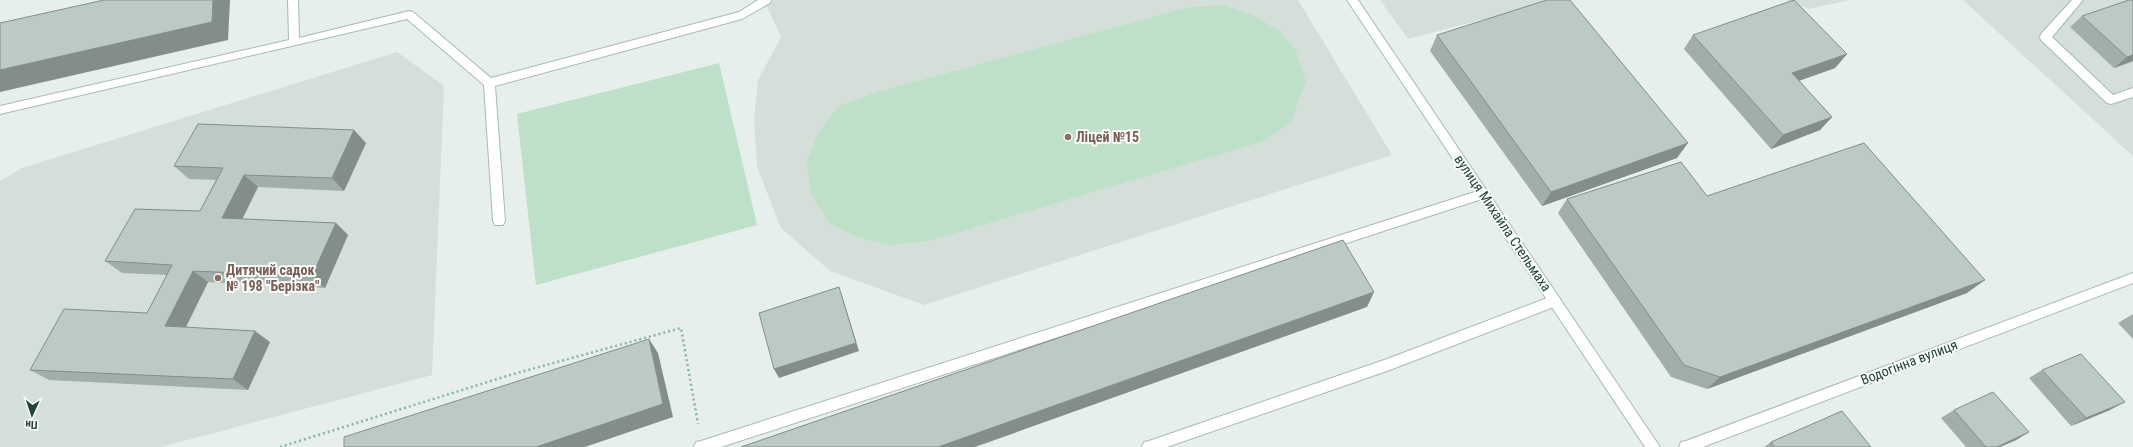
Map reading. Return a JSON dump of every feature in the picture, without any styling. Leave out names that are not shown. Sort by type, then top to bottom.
[{"type":"street","points":[[293,0],[294,44]]},
{"type":"street","points":[[489,83],[742,15],[766,0]]},
{"type":"street","name":"вулиця Михайла Стельмаха","points":[[1352,0],[1653,447]]},
{"type":"street","points":[[2078,0],[2046,37],[2111,100],[2133,92]]},
{"type":"street","points":[[0,110],[294,44],[409,15],[489,83],[499,221]]},
{"type":"street","points":[[701,447],[1484,194]]},
{"type":"street","name":"Водогінна вулиця","points":[[1686,447],[2133,278]]},
{"type":"street","points":[[1148,447],[1387,365],[1556,301]]},
{"type":"path","points":[[280,447],[510,375],[681,328],[701,447]]},
{"type":"shaded area","name":"Ліцей №15","points":[[764,0],[1298,0],[1392,155],[924,305],[830,271],[781,228],[757,167],[754,119],[758,80],[781,37]]},
{"type":"shaded area","points":[[1380,0],[1558,0],[1408,39]]},
{"type":"shaded area","points":[[1785,0],[1850,0],[1809,9]]},
{"type":"shaded area","points":[[1963,0],[2133,0],[2133,156]]},
{"type":"shaded area","name":"Дитячий садок № 198 \"Берізка\"","points":[[397,52],[444,86],[432,375],[161,447],[0,447],[0,181],[22,168]]},
{"type":"green space","points":[[1225,5],[1254,16],[1280,31],[1296,51],[1306,81],[1291,121],[1264,141],[929,241],[890,245],[857,237],[829,223],[811,193],[807,161],[819,132],[839,106],[877,92],[1190,7]]},
{"type":"green space","points":[[719,63],[757,225],[536,285],[517,114]]},
{"type":"building","points":[[104,0],[213,0],[212,22],[0,70],[0,23]]},
{"type":"building","points":[[1547,0],[1570,0],[1688,143],[1551,192],[1437,35]]},
{"type":"building","points":[[1794,0],[1847,54],[1792,73],[1832,117],[1783,135],[1693,35]]},
{"type":"building","points":[[2133,0],[2133,55],[2127,57],[2082,16]]},
{"type":"building","points":[[198,124],[354,130],[332,178],[244,175],[222,218],[336,223],[312,276],[193,271],[165,326],[255,331],[233,379],[30,370],[64,309],[147,313],[172,265],[105,261],[135,209],[200,211],[223,168],[174,166]]},
{"type":"building","points":[[1864,143],[1985,280],[1720,377],[1684,365],[1567,199],[1681,162],[1707,196]]},
{"type":"building","points":[[1343,240],[1374,292],[938,447],[741,447]]},
{"type":"building","points":[[839,287],[856,343],[774,369],[759,313]]},
{"type":"building","points":[[649,339],[663,404],[536,447],[344,447],[344,437]]},
{"type":"building","points":[[2081,354],[2125,402],[2086,418],[2042,370]]},
{"type":"building","points":[[1993,392],[2029,432],[1997,447],[1986,447],[1954,410]]},
{"type":"building","points":[[1842,411],[1871,447],[1775,447],[1771,442]]},
{"type":"place","name":"Ліцей №15","points":[[1068,137]]},
{"type":"place","name":"Дитячий садок № 198 \"Берізка\"","points":[[218,278]]}]
